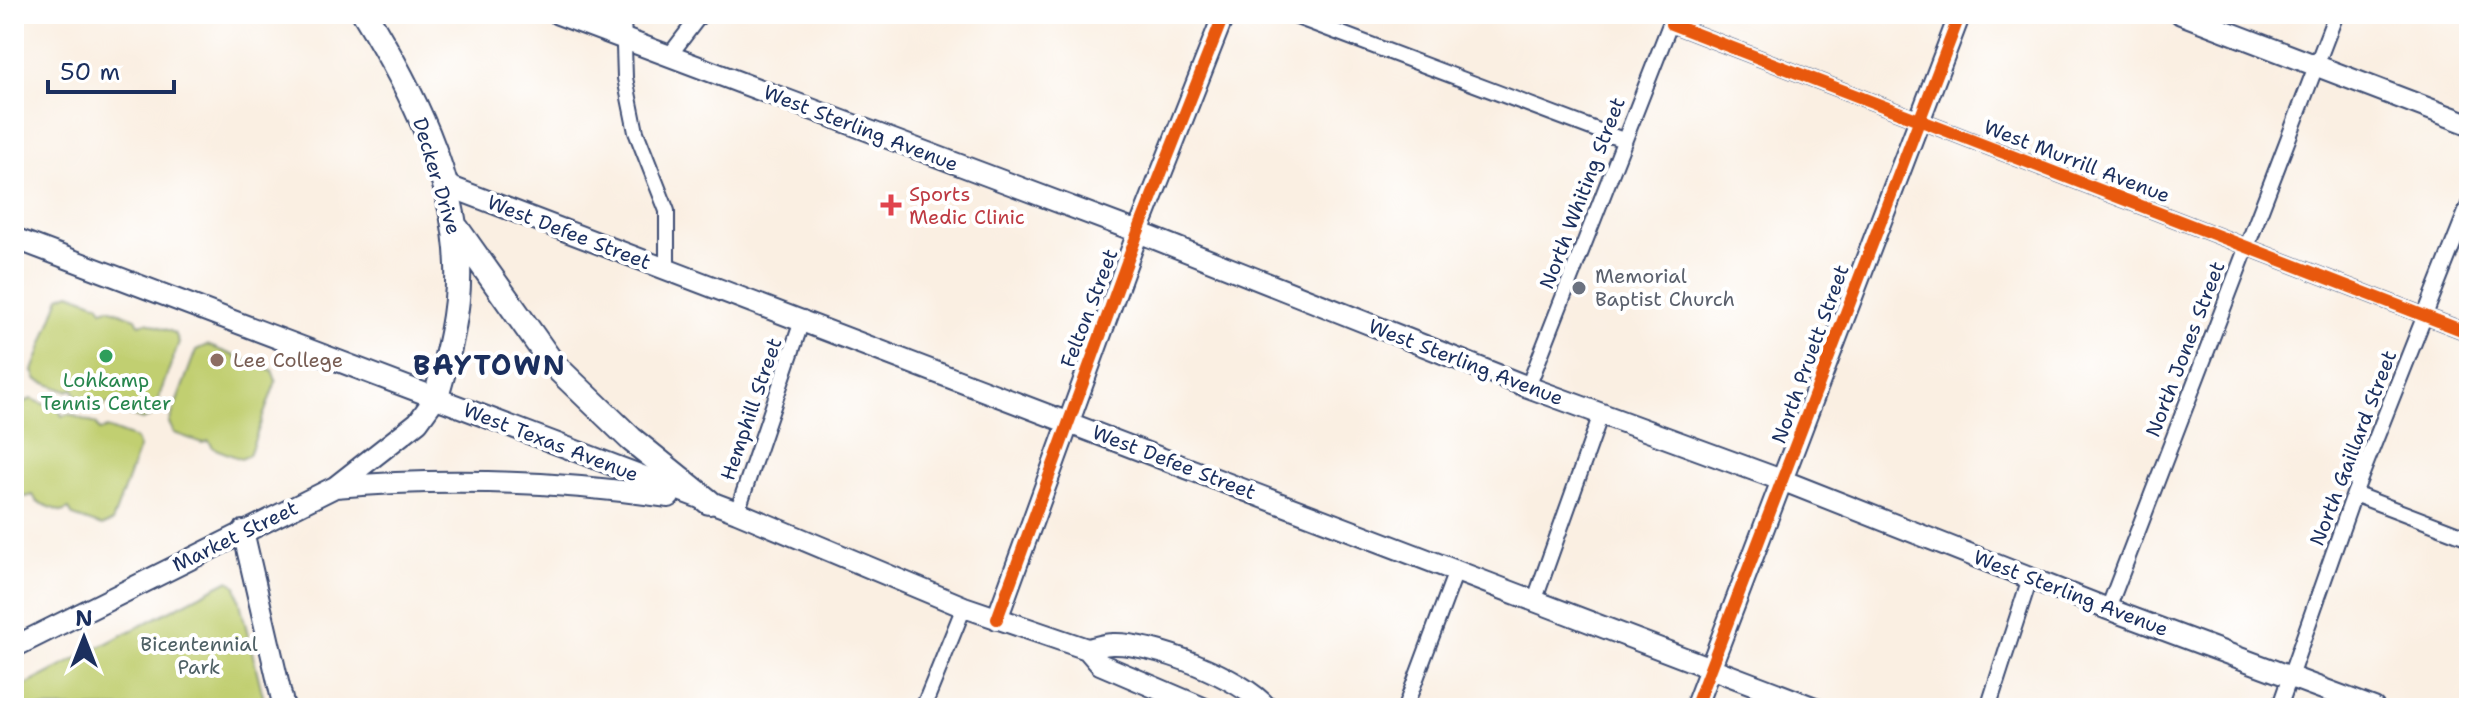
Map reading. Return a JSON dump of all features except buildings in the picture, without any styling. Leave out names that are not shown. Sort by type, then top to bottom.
[{"type":"main road","name":"Decker Drive","points":[[365,14],[404,76],[455,226],[459,268],[453,324],[449,352],[436,397]]},
{"type":"main road","name":"West Sterling Avenue","points":[[558,14],[1138,232],[1528,387],[1784,481],[2108,609],[2374,708]]},
{"type":"main road","name":"Felton Street","points":[[997,619],[1138,232],[1224,14]]},
{"type":"main road","name":"North Pruett Street","points":[[1695,708],[1960,14]]},
{"type":"main road","points":[[2181,14],[2469,124]]},
{"type":"main road","name":"West Defee Street","points":[[443,184],[667,270],[803,318],[1815,708]]},
{"type":"main road","points":[[455,226],[552,363],[631,439],[709,502]]},
{"type":"main road","name":"West Texas Avenue","points":[[14,238],[737,512],[997,619],[1087,649],[1113,644],[1157,652],[1217,672],[1256,694],[1267,708]]},
{"type":"main road","name":"Market Street","points":[[14,647],[335,487],[418,422],[436,397]]},
{"type":"main road","points":[[335,487],[495,480],[599,487],[709,502]]},
{"type":"main road","points":[[243,531],[284,708]]},
{"type":"main road","name":"West Texas Avenue","points":[[1087,649],[1100,664],[1203,708]]},
{"type":"street","points":[[623,14],[621,38],[636,132],[667,211],[667,270]]},
{"type":"street","points":[[669,56],[701,14]]},
{"type":"street","points":[[1289,14],[1623,140]]},
{"type":"street","name":"North Jones Street","points":[[2108,609],[2336,14]]},
{"type":"street","name":"North Whiting Street","points":[[1528,387],[1672,19]]},
{"type":"street","name":"West Murrill Avenue","points":[[1672,19],[1917,121],[2469,333]]},
{"type":"street","name":"North Gaillard Street","points":[[2279,708],[2354,494],[2469,204]]},
{"type":"street","name":"Hemphill Street","points":[[737,512],[803,318]]},
{"type":"street","points":[[1535,599],[1601,414]]},
{"type":"street","points":[[2354,494],[2469,538]]},
{"type":"street","points":[[1405,708],[1456,571]]},
{"type":"street","points":[[1988,708],[2030,578]]},
{"type":"street","points":[[923,708],[964,607]]},
{"type":"green space","name":"Lohkamp Tennis Center","points":[[70,293],[99,304],[102,310],[109,308],[136,318],[139,324],[147,322],[175,333],[179,342],[152,416],[142,420],[112,409],[109,403],[102,405],[76,396],[73,389],[66,391],[37,380],[33,371],[60,297]]},
{"type":"green space","name":"Lohkamp Tennis Center","points":[[207,345],[235,356],[238,363],[245,360],[272,370],[276,381],[249,455],[241,459],[213,448],[209,441],[202,443],[174,433],[169,423],[196,350]]},
{"type":"green space","name":"Lohkamp Tennis Center","points":[[31,399],[59,410],[62,416],[69,414],[96,424],[100,431],[107,428],[136,439],[139,448],[112,522],[102,526],[73,516],[69,509],[62,512],[37,502],[33,495],[26,497],[14,493],[14,420],[20,404]]},
{"type":"green space","name":"Bicentennial Park","points":[[229,580],[236,586],[266,708],[14,708],[14,691]]},
{"type":"cycle path","points":[[997,619],[1138,232],[1224,14]]},
{"type":"cycle path","points":[[1695,708],[1960,14]]},
{"type":"cycle path","points":[[1671,24],[2469,333]]},
{"type":"place","name":"Sports Medic Clinic","points":[[891,205]]},
{"type":"place","name":"Memorial Baptist Church","points":[[1579,288]]},
{"type":"place","name":"Lohkamp Tennis Center","points":[[106,356]]},
{"type":"place","name":"Lee College","points":[[217,360]]},
{"type":"district","name":"BAYTOWN","points":[[490,365]]}]
